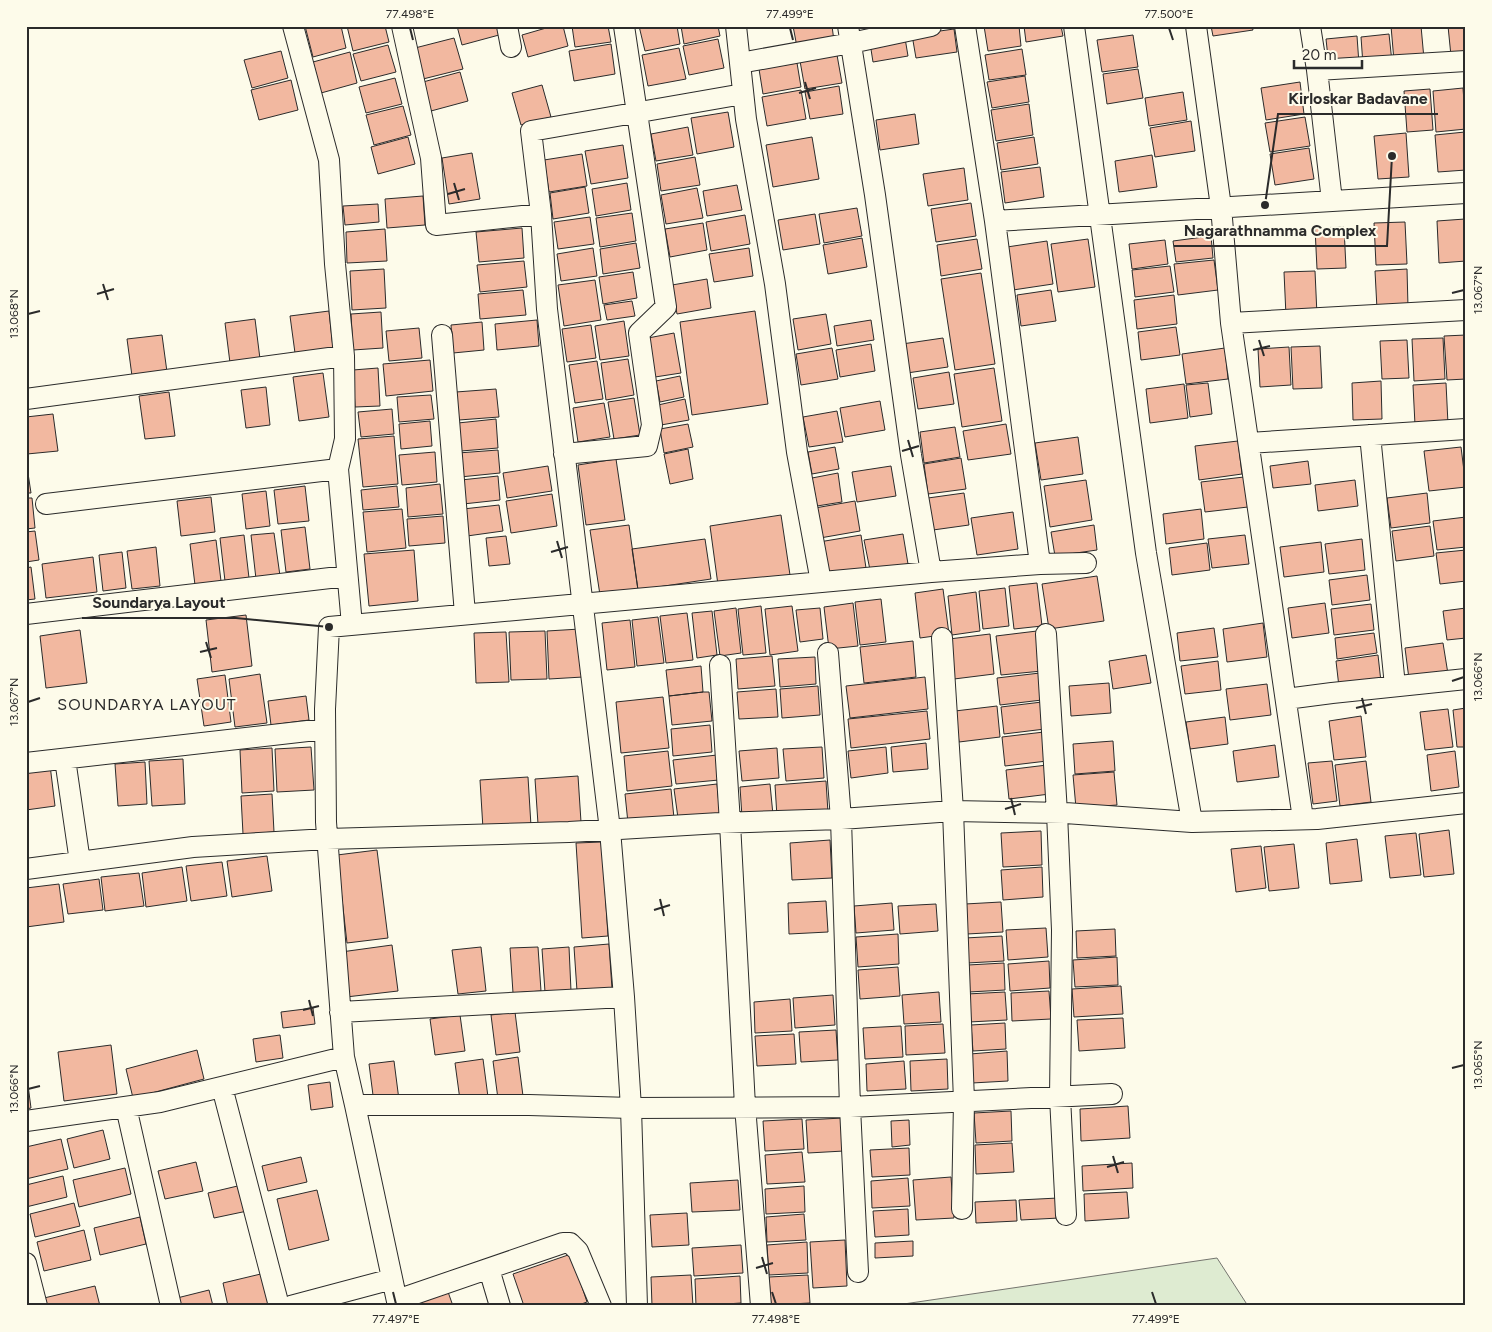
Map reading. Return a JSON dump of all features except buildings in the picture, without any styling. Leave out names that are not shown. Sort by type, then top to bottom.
[{"type":"street","points":[[293,26],[329,160],[335,264],[344,356],[346,439],[338,469],[352,625]]},
{"type":"street","points":[[402,26],[431,158],[436,225],[541,214]]},
{"type":"street","points":[[507,26],[511,47]]},
{"type":"street","points":[[564,454],[647,446],[652,425],[638,333],[666,307],[624,26]]},
{"type":"street","points":[[736,26],[746,119],[775,284],[797,452],[820,582]]},
{"type":"street","points":[[740,63],[849,35],[931,26]]},
{"type":"street","points":[[965,26],[995,221],[1040,564]]},
{"type":"street","points":[[1074,26],[1146,553],[1192,822]]},
{"type":"street","points":[[1196,26],[1221,207],[1231,323],[1303,819]]},
{"type":"street","points":[[1310,26],[1332,201]]},
{"type":"street","points":[[849,35],[876,195],[911,455],[931,572]]},
{"type":"street","points":[[1317,70],[1466,61]]},
{"type":"street","points":[[637,1306],[631,1108],[610,830],[564,454],[548,309],[541,214],[531,131],[743,94]]},
{"type":"street","points":[[995,221],[1466,193]]},
{"type":"street","points":[[1231,323],[1466,310]]},
{"type":"street","points":[[442,335],[465,614]]},
{"type":"street","points":[[26,399],[344,356]]},
{"type":"street","points":[[1248,443],[1466,429]]},
{"type":"street","points":[[1370,435],[1396,686]]},
{"type":"street","points":[[46,504],[338,469]]},
{"type":"street","points":[[601,1306],[578,1251],[570,1243],[563,1243],[488,1269],[397,1303],[356,1105],[344,1057],[326,822],[325,729],[329,627],[931,572],[1040,564],[1086,563]]},
{"type":"street","points":[[26,614],[347,576]]},
{"type":"street","points":[[1046,634],[1062,930],[1060,1096],[1066,1215]]},
{"type":"street","points":[[942,638],[953,811],[964,1101],[962,1209]]},
{"type":"street","points":[[828,653],[841,819],[850,1107],[858,1272]]},
{"type":"street","points":[[720,665],[745,1106],[761,1306]]},
{"type":"street","points":[[1286,699],[1466,679]]},
{"type":"street","points":[[26,763],[325,729]]},
{"type":"street","points":[[65,759],[80,862]]},
{"type":"street","points":[[26,869],[193,847],[328,839],[610,830],[841,819],[953,811],[1057,813],[1192,822],[1303,819],[1466,803]]},
{"type":"street","points":[[340,1012],[624,997]]},
{"type":"street","points":[[26,1122],[160,1102],[344,1057]]},
{"type":"street","points":[[222,1087],[279,1306]]},
{"type":"street","points":[[356,1105],[631,1108],[850,1107],[1112,1094]]},
{"type":"street","points":[[126,1107],[171,1306]]},
{"type":"street","points":[[26,1263],[37,1306]]},
{"type":"street","points":[[488,1269],[500,1306]]},
{"type":"street","points":[[291,1306],[392,1279]]},
{"type":"green space","points":[[1217,1258],[1248,1306],[890,1306]]},
{"type":"place","name":"Nagarathnamma Complex","points":[[1392,156]]},
{"type":"place","name":"Kirloskar Badavane","points":[[1265,205]]},
{"type":"place","name":"Soundarya Layout","points":[[329,627]]},
{"type":"district","name":"SOUNDARYA LAYOUT","points":[[147,704]]}]
